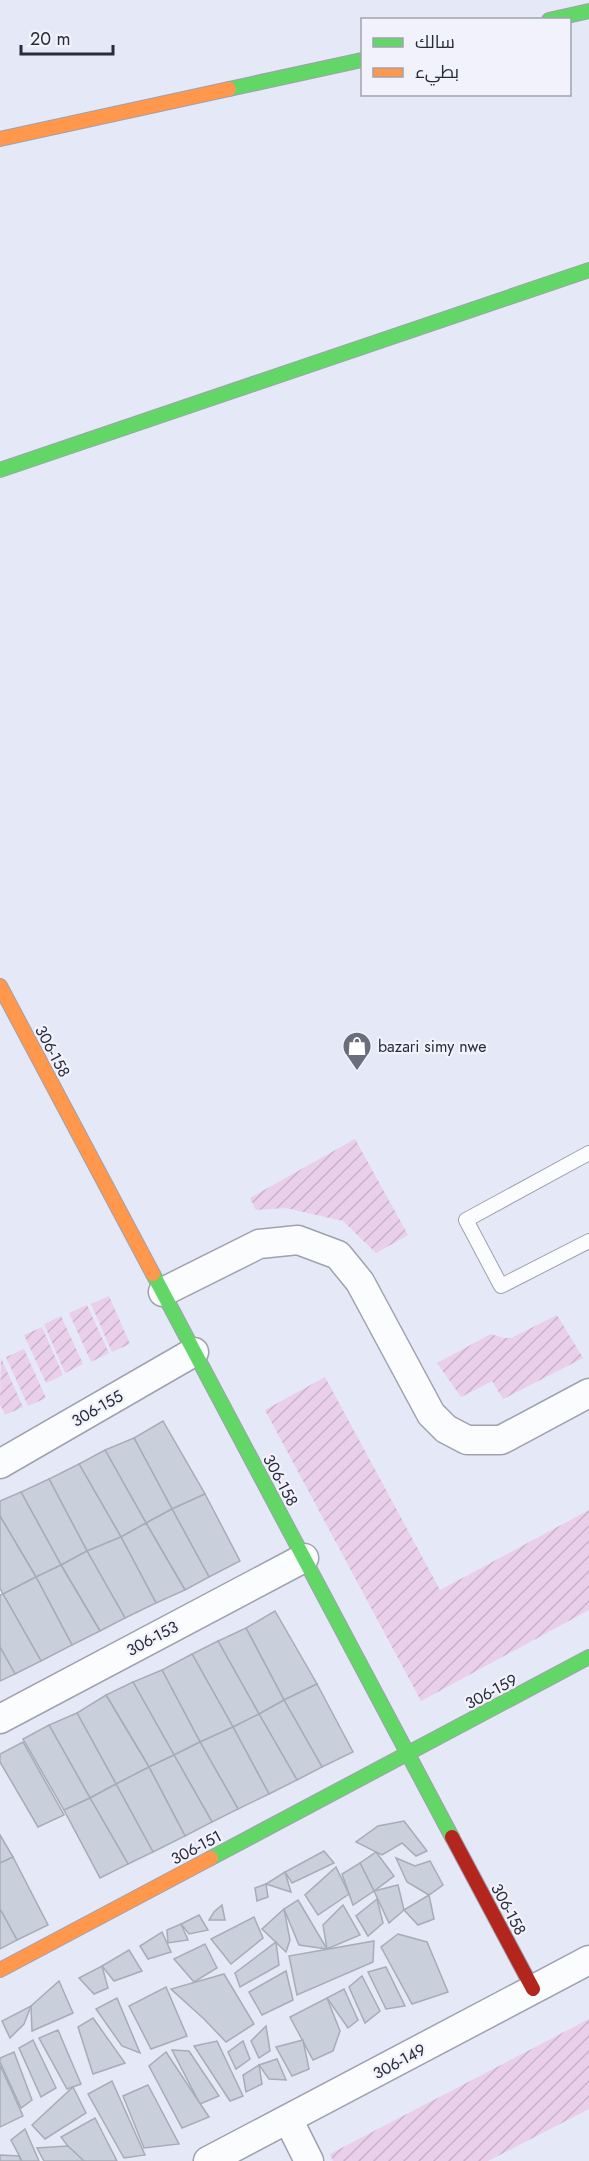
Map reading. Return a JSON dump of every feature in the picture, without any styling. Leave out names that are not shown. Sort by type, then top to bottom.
[{"type":"street","points":[[558,18],[589,11]]},
{"type":"street","points":[[0,139],[361,60]]},
{"type":"street","points":[[0,470],[589,270]]},
{"type":"street","name":"306-158","points":[[0,986],[533,1989]]},
{"type":"street","points":[[163,1292],[259,1244],[298,1240],[338,1255],[360,1282],[431,1414],[446,1429],[466,1440],[501,1440],[589,1393]]},
{"type":"street","name":"306-155","points":[[0,1464],[195,1352]]},
{"type":"street","name":"306-153","points":[[0,1719],[304,1558]]},
{"type":"street","name":"306-159","points":[[408,1753],[589,1657]]},
{"type":"street","name":"306-151","points":[[0,1970],[408,1753]]},
{"type":"street","name":"306-149","points":[[208,2161],[589,1960]]},
{"type":"street","points":[[288,2119],[309,2161]]},
{"type":"lane","points":[[589,1154],[466,1220],[501,1286],[589,1241]]},
{"type":"shaded area","points":[[355,1139],[408,1235],[376,1253],[343,1221],[286,1208],[256,1210],[250,1198]]},
{"type":"shaded area","points":[[109,1296],[130,1344],[112,1352],[91,1304]]},
{"type":"shaded area","points":[[87,1305],[109,1353],[91,1362],[69,1313]]},
{"type":"shaded area","points":[[557,1315],[583,1358],[503,1399],[492,1381],[461,1397],[437,1363],[491,1334],[511,1338]]},
{"type":"shaded area","points":[[61,1316],[83,1364],[65,1373],[44,1324]]},
{"type":"shaded area","points":[[42,1327],[63,1375],[46,1383],[24,1335]]},
{"type":"shaded area","points":[[24,1349],[46,1398],[28,1406],[6,1357]]},
{"type":"shaded area","points":[[1,1358],[23,1407],[5,1415],[0,1404]]},
{"type":"shaded area","points":[[325,1377],[440,1590],[589,1510],[589,1610],[421,1701],[265,1410]]},
{"type":"shaded area","points":[[589,2019],[589,2109],[488,2161],[333,2161],[330,2154]]},
{"type":"building","points":[[163,1421],[205,1494],[172,1509],[134,1438]]},
{"type":"building","points":[[134,1438],[172,1509],[146,1523],[105,1450]]},
{"type":"building","points":[[105,1450],[146,1523],[121,1537],[79,1464]]},
{"type":"building","points":[[79,1464],[121,1537],[87,1551],[49,1479]]},
{"type":"building","points":[[49,1479],[87,1551],[61,1565],[21,1492]]},
{"type":"building","points":[[21,1492],[61,1565],[36,1577],[0,1516],[0,1501]]},
{"type":"building","points":[[205,1494],[240,1561],[209,1577],[172,1509]]},
{"type":"building","points":[[172,1509],[209,1577],[185,1590],[146,1523]]},
{"type":"building","points":[[0,1516],[36,1577],[3,1594],[0,1588]]},
{"type":"building","points":[[146,1523],[185,1590],[156,1603],[121,1537]]},
{"type":"building","points":[[121,1537],[156,1603],[125,1618],[87,1551]]},
{"type":"building","points":[[87,1551],[125,1618],[100,1631],[61,1565]]},
{"type":"building","points":[[61,1565],[100,1631],[72,1645],[36,1577]]},
{"type":"building","points":[[36,1577],[72,1645],[41,1661],[3,1594]]},
{"type":"building","points":[[3,1594],[41,1661],[15,1674],[0,1647],[0,1595]]},
{"type":"building","points":[[275,1611],[317,1684],[284,1700],[246,1628]]},
{"type":"building","points":[[246,1628],[284,1700],[259,1714],[218,1641]]},
{"type":"building","points":[[218,1641],[259,1714],[233,1727],[192,1654]]},
{"type":"building","points":[[0,1647],[15,1674],[0,1681]]},
{"type":"building","points":[[192,1654],[233,1727],[200,1742],[162,1670]]},
{"type":"building","points":[[162,1670],[200,1742],[174,1755],[133,1682]]},
{"type":"building","points":[[133,1682],[174,1755],[149,1767],[106,1695]]},
{"type":"building","points":[[317,1684],[353,1752],[322,1767],[284,1700]]},
{"type":"building","points":[[106,1695],[149,1767],[116,1784],[77,1713]]},
{"type":"building","points":[[284,1700],[322,1767],[297,1780],[259,1714]]},
{"type":"building","points":[[77,1713],[116,1784],[90,1798],[49,1725]]},
{"type":"building","points":[[259,1714],[297,1780],[269,1794],[233,1727]]},
{"type":"building","points":[[49,1725],[90,1798],[64,1810],[23,1739]]},
{"type":"building","points":[[233,1727],[269,1794],[238,1809],[200,1742]]},
{"type":"building","points":[[23,1742],[64,1815],[38,1827],[0,1762],[0,1754]]},
{"type":"building","points":[[200,1742],[238,1809],[212,1822],[174,1755]]},
{"type":"building","points":[[174,1755],[212,1822],[185,1836],[149,1767]]},
{"type":"building","points":[[149,1767],[185,1836],[153,1852],[116,1784]]},
{"type":"building","points":[[116,1784],[153,1852],[128,1864],[90,1798]]},
{"type":"building","points":[[90,1798],[128,1864],[100,1878],[64,1810]]},
{"type":"building","points":[[404,1821],[427,1851],[416,1856],[402,1843],[382,1855],[356,1842],[378,1826]]},
{"type":"building","points":[[0,1835],[13,1857],[0,1863]]},
{"type":"building","points":[[324,1851],[334,1863],[292,1883],[285,1872]]},
{"type":"building","points":[[376,1852],[394,1876],[374,1891],[360,1863]]},
{"type":"building","points":[[13,1857],[48,1925],[17,1940],[0,1909],[0,1863]]},
{"type":"building","points":[[396,1858],[415,1866],[430,1861],[443,1885],[429,1895],[407,1882]]},
{"type":"building","points":[[360,1863],[374,1891],[353,1905],[342,1874]]},
{"type":"building","points":[[336,1867],[349,1894],[318,1915],[305,1895]]},
{"type":"building","points":[[285,1872],[291,1892],[266,1884]]},
{"type":"building","points":[[266,1884],[268,1897],[257,1901],[255,1888]]},
{"type":"building","points":[[398,1885],[404,1910],[389,1923],[374,1891]]},
{"type":"building","points":[[429,1895],[434,1919],[418,1925],[404,1910]]},
{"type":"building","points":[[377,1899],[383,1923],[368,1936],[356,1916]]},
{"type":"building","points":[[298,1900],[327,1949],[299,1945],[284,1909]]},
{"type":"building","points":[[222,1905],[225,1920],[209,1920],[214,1912]]},
{"type":"building","points":[[343,1905],[360,1935],[327,1949],[323,1925]]},
{"type":"building","points":[[0,1909],[17,1940],[0,1949]]},
{"type":"building","points":[[284,1909],[290,1940],[286,1952],[262,1929]]},
{"type":"building","points":[[199,1915],[208,1930],[189,1934],[181,1924]]},
{"type":"building","points":[[254,1917],[263,1938],[231,1964],[211,1939]]},
{"type":"building","points":[[181,1924],[188,1940],[168,1943],[167,1930]]},
{"type":"building","points":[[162,1932],[171,1952],[148,1959],[140,1946]]},
{"type":"building","points":[[398,1934],[427,1942],[448,1992],[412,2004],[381,1947]]},
{"type":"building","points":[[374,1941],[373,1962],[297,1995],[289,1956]]},
{"type":"building","points":[[276,1942],[279,1965],[240,1987],[235,1973]]},
{"type":"building","points":[[205,1944],[217,1968],[194,1982],[174,1959]]},
{"type":"building","points":[[129,1950],[142,1971],[114,1981],[102,1966]]},
{"type":"building","points":[[102,1966],[108,1988],[94,1994],[79,1978]]},
{"type":"building","points":[[386,1967],[405,2006],[386,2009],[368,1972]]},
{"type":"building","points":[[286,1971],[293,2000],[262,2015],[249,1992]]},
{"type":"building","points":[[224,1974],[254,2024],[226,2042],[171,1989]]},
{"type":"building","points":[[362,1976],[380,2011],[365,2023],[349,1987]]},
{"type":"building","points":[[59,1981],[73,2013],[32,2031],[31,2006]]},
{"type":"building","points":[[166,1987],[187,2036],[151,2049],[129,2006]]},
{"type":"building","points":[[344,1989],[358,2020],[348,2028],[327,1998]]},
{"type":"building","points":[[117,1998],[140,2053],[122,2046],[96,2009]]},
{"type":"building","points":[[327,1998],[340,2031],[333,2051],[313,2060],[290,2017]]},
{"type":"building","points":[[31,2006],[24,2024],[10,2038],[2,2021]]},
{"type":"building","points":[[93,2018],[125,2063],[93,2074],[78,2027]]},
{"type":"building","points":[[266,2026],[270,2051],[259,2058],[251,2041]]},
{"type":"building","points":[[58,2030],[81,2084],[67,2089],[39,2038]]},
{"type":"building","points":[[33,2040],[56,2088],[41,2097],[19,2048]]},
{"type":"building","points":[[303,2040],[309,2069],[292,2076],[276,2047]]},
{"type":"building","points":[[217,2041],[243,2096],[230,2101],[194,2046]]},
{"type":"building","points":[[243,2041],[250,2059],[236,2069],[228,2052]]},
{"type":"building","points":[[172,2050],[189,2051],[219,2096],[200,2104]]},
{"type":"building","points":[[14,2052],[32,2100],[21,2108],[0,2062],[0,2058]]},
{"type":"building","points":[[166,2052],[209,2117],[182,2128],[149,2066]]},
{"type":"building","points":[[277,2059],[286,2080],[269,2079],[259,2065]]},
{"type":"building","points":[[0,2065],[23,2116],[0,2127]]},
{"type":"building","points":[[259,2065],[262,2084],[246,2092],[243,2075]]},
{"type":"building","points":[[112,2081],[145,2155],[124,2158],[88,2094]]},
{"type":"building","points":[[148,2085],[179,2144],[144,2148],[123,2096]]},
{"type":"building","points":[[73,2087],[86,2113],[45,2139],[32,2125]]},
{"type":"building","points":[[95,2118],[117,2161],[79,2161],[61,2137]]},
{"type":"building","points":[[25,2129],[39,2161],[22,2161],[11,2140]]},
{"type":"building","points":[[68,2146],[84,2161],[44,2161],[37,2148]]},
{"type":"building","points":[[0,2155],[19,2156],[21,2161],[0,2161]]},
{"type":"traffic: fast","points":[[558,18],[589,11]]},
{"type":"traffic: fast","points":[[229,89],[361,60]]},
{"type":"traffic: fast","points":[[0,470],[589,270]]},
{"type":"traffic: fast","points":[[153,1274],[452,1837]]},
{"type":"traffic: fast","points":[[211,1858],[589,1657]]},
{"type":"traffic: slow","points":[[0,139],[229,89]]},
{"type":"traffic: slow","points":[[0,986],[153,1274]]},
{"type":"traffic: slow","points":[[0,1970],[211,1858]]},
{"type":"traffic: jam","points":[[452,1837],[533,1989]]},
{"type":"place","name":"bazari simy nwe","points":[[357,1072]]}]
